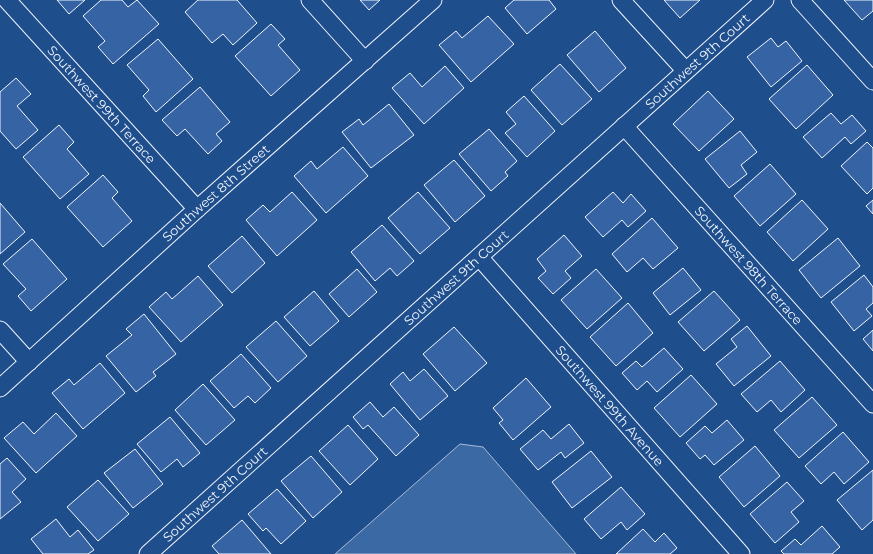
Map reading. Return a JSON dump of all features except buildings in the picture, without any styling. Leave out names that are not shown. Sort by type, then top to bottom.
[{"type":"street","name":"Southwest 99th Terrace","points":[[7,0],[197,209]]},
{"type":"street","points":[[310,0],[365,61]]},
{"type":"street","name":"Southwest 8th Street","points":[[0,388],[197,209],[434,0]]},
{"type":"street","points":[[621,0],[685,70]]},
{"type":"street","name":"Southwest 9th Court","points":[[148,554],[685,70],[765,0]]},
{"type":"street","points":[[800,0],[873,81]]},
{"type":"street","name":"Southwest 98th Terrace","points":[[624,126],[873,404]]},
{"type":"street","name":"Southwest 99th Avenue","points":[[479,257],[741,554]]},
{"type":"street","points":[[0,330],[29,362]]},
{"type":"water","points":[[460,444],[483,447],[576,554],[335,554]]}]
